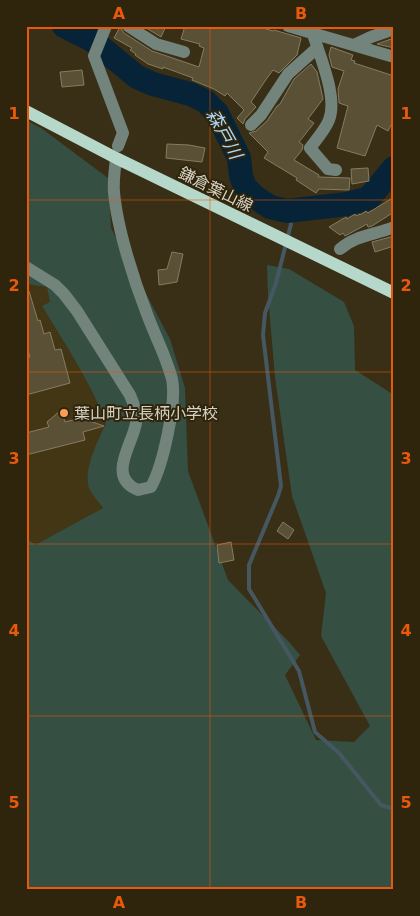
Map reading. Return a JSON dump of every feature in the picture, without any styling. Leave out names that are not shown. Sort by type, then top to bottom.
[{"type":"main road","name":"鎌倉葉山線","points":[[26,110],[117,152],[394,293]]},
{"type":"street","points":[[128,26],[156,44],[184,52]]},
{"type":"street","points":[[288,26],[312,31],[354,46],[394,57]]},
{"type":"street","points":[[26,267],[55,285],[64,294],[77,311],[130,396],[136,410],[136,422],[123,461],[123,477],[128,484],[138,490],[152,487],[162,457],[172,400],[172,380],[162,349],[142,303],[121,229],[114,192],[117,152],[123,133],[94,56],[105,29]]},
{"type":"street","points":[[354,46],[371,37],[394,29]]},
{"type":"street","points":[[312,31],[332,96],[332,109],[329,122],[310,148],[328,168],[336,170]]},
{"type":"street","points":[[251,125],[261,115],[288,74],[317,48]]},
{"type":"street","points":[[340,249],[348,242],[360,236],[377,234],[394,227]]},
{"type":"shaded area","name":"葉山町立長柄小学校","points":[[26,284],[47,287],[51,303],[42,306],[82,372],[106,423],[95,449],[90,489],[103,508],[35,545],[26,537]]},
{"type":"green space","points":[[26,120],[41,128],[108,178],[111,228],[170,339],[185,388],[188,471],[228,580],[300,655],[285,675],[316,740],[354,742],[370,726],[321,636],[326,593],[292,496],[275,377],[267,265],[289,269],[344,302],[354,326],[355,370],[394,395],[394,890],[26,890],[26,537],[35,545],[103,508],[90,491],[88,472],[92,455],[106,423],[85,378],[42,306],[50,302],[47,287],[26,284]]},
{"type":"building","points":[[143,26],[166,26],[161,37]]},
{"type":"building","points":[[185,26],[256,26],[301,38],[297,55],[279,73],[273,70],[251,102],[256,107],[243,124],[237,118],[244,110],[227,93],[225,96],[192,80],[193,78],[163,67],[163,69],[148,64],[130,50],[132,48],[114,38],[120,27],[124,33],[152,51],[199,67],[204,48],[199,46],[200,44],[181,39]]},
{"type":"building","points":[[394,38],[394,48],[377,44]]},
{"type":"building","points":[[331,47],[353,55],[351,60],[355,61],[354,63],[394,76],[394,114],[391,120],[393,121],[388,131],[377,125],[365,156],[337,148],[348,106],[339,103],[338,89],[344,71],[332,67],[329,55]]},
{"type":"building","points":[[311,64],[317,72],[323,99],[308,119],[314,123],[299,142],[303,145],[302,150],[294,160],[319,175],[318,177],[350,178],[349,190],[319,189],[316,193],[296,180],[297,178],[264,158],[268,152],[249,133],[256,131],[267,121],[280,104],[294,79]]},
{"type":"building","points":[[82,70],[84,85],[62,87],[60,72]]},
{"type":"building","points":[[167,144],[205,148],[202,162],[166,158]]},
{"type":"building","points":[[368,168],[369,181],[352,184],[351,169]]},
{"type":"building","points":[[394,197],[394,212],[372,226],[368,227],[367,224],[345,236],[343,233],[340,235],[329,227],[346,217],[347,219],[355,214],[356,216],[360,215],[366,211],[368,213]]},
{"type":"building","points":[[394,236],[394,246],[375,252],[372,242]]},
{"type":"building","points":[[172,252],[183,254],[177,282],[159,285],[158,270],[167,269]]},
{"type":"building","points":[[26,291],[29,291],[44,334],[50,332],[55,350],[61,349],[70,383],[26,395],[26,358],[30,357],[26,343]]},
{"type":"building","points":[[61,410],[65,422],[84,417],[84,419],[104,426],[83,432],[85,440],[26,455],[26,433],[49,427],[47,422]]},
{"type":"building","points":[[283,522],[294,530],[288,539],[277,531]]},
{"type":"building","points":[[231,542],[234,560],[219,563],[217,545]]},
{"type":"waterway","name":"森戸川","points":[[64,26],[92,40],[137,77],[153,84],[190,94],[205,101],[217,113],[239,158],[241,176],[245,187],[255,197],[270,207],[287,211],[347,204],[369,198],[394,168]]},
{"type":"waterway","points":[[287,211],[291,224],[276,283],[265,313],[263,335],[281,486],[249,565],[249,589],[299,671],[315,732],[339,753],[381,805],[394,809]]},
{"type":"place","name":"葉山町立長柄小学校","points":[[64,413]]}]
